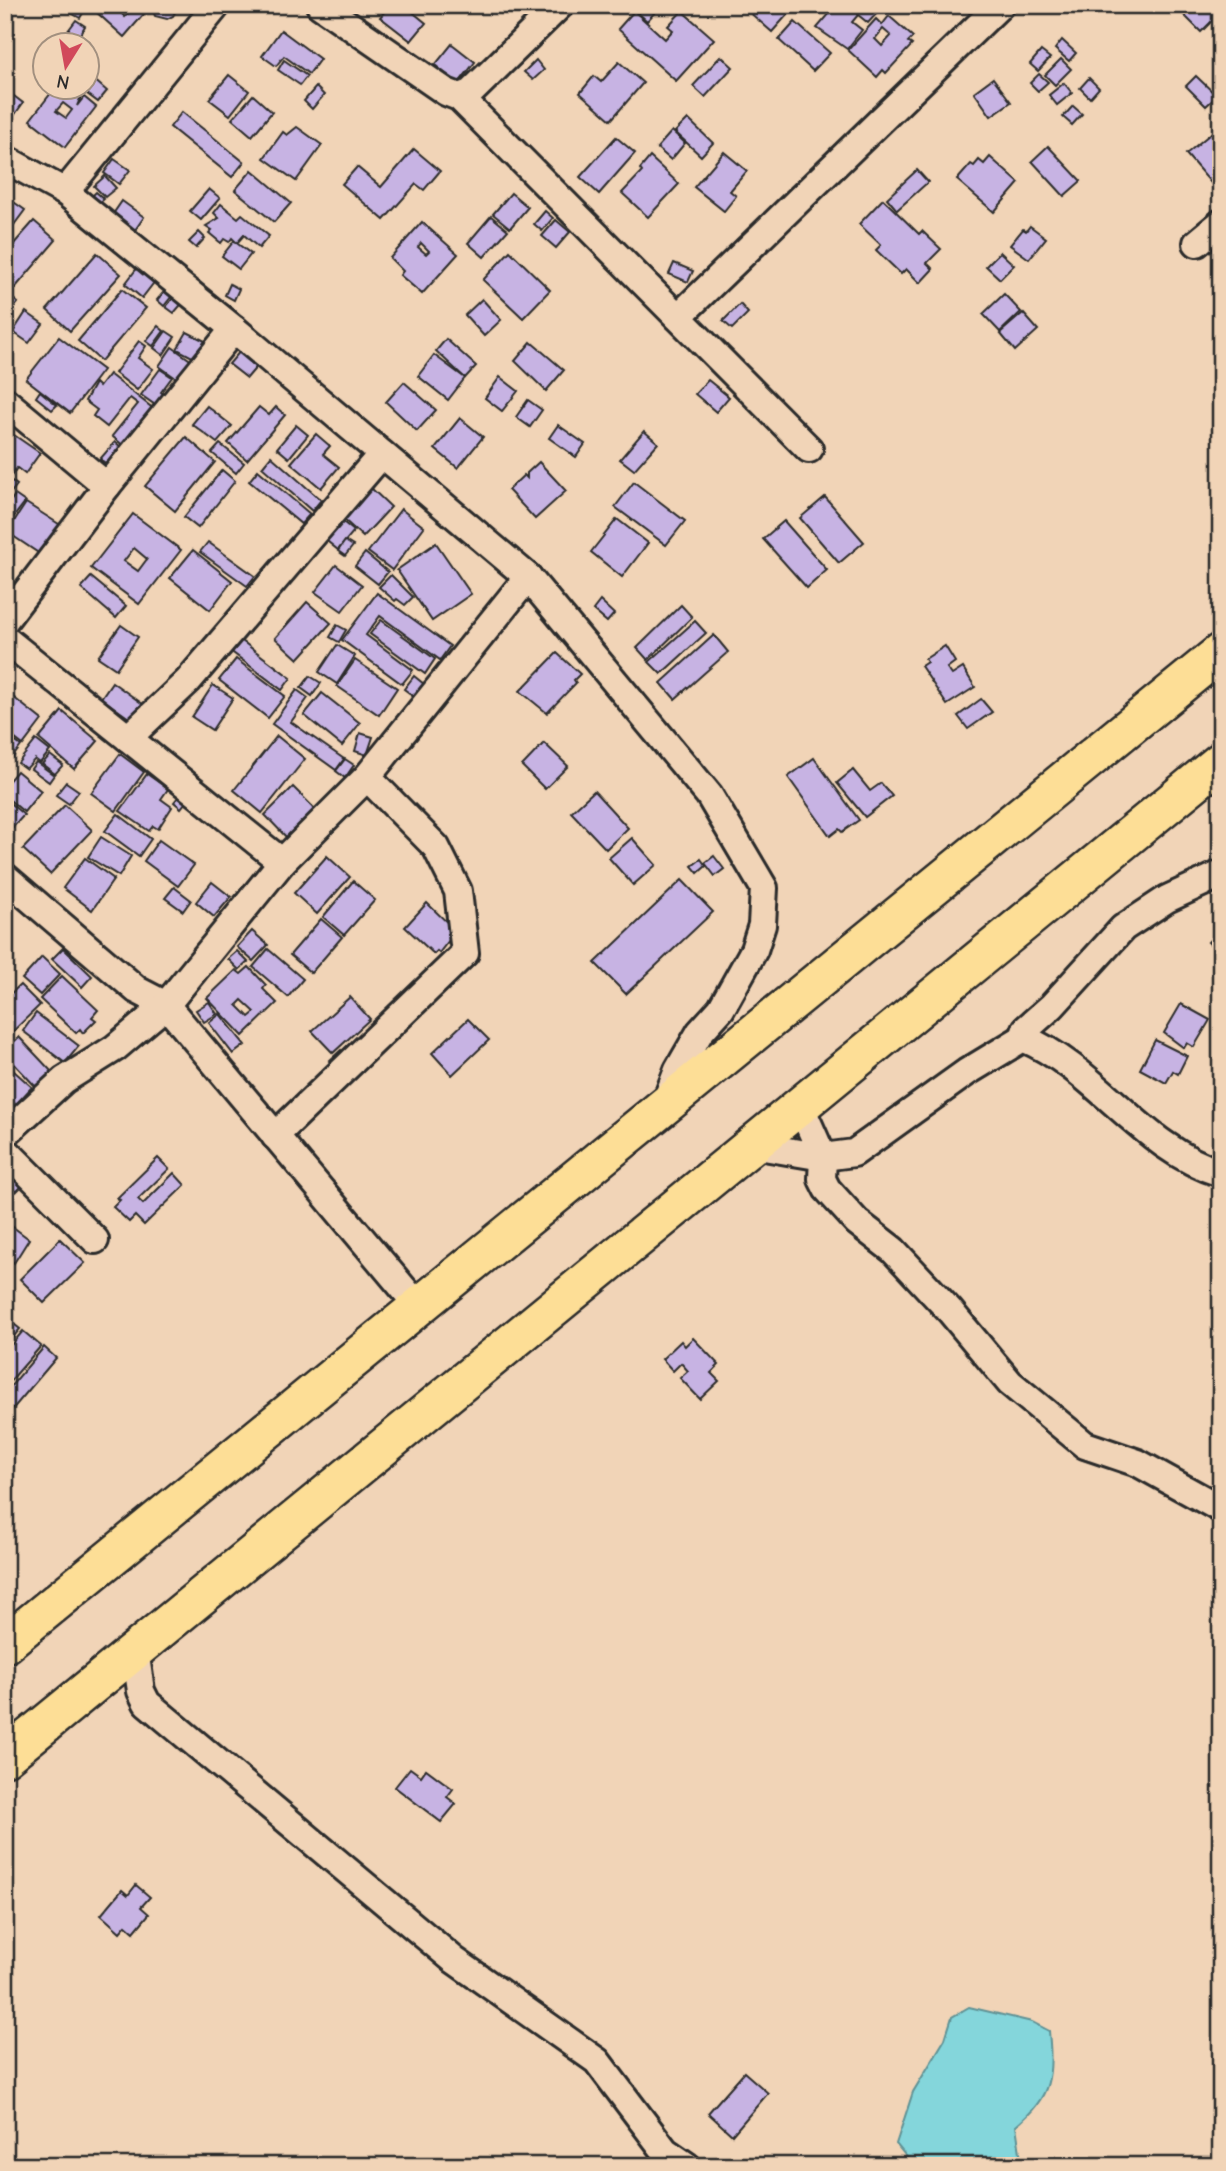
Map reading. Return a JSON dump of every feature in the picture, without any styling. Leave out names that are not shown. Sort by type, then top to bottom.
[{"type":"highway","points":[[5,1644],[1221,652]]},
{"type":"highway","points":[[5,1757],[1221,761]]},
{"type":"street","points":[[65,192],[217,5]]},
{"type":"street","points":[[320,5],[446,92],[458,97],[809,449]]},
{"type":"street","points":[[458,97],[470,93],[560,5]]},
{"type":"street","points":[[678,317],[1000,5]]},
{"type":"street","points":[[5,159],[65,192],[234,329],[528,577],[709,795],[764,888],[762,925],[754,950],[721,1009],[700,1032],[678,1070],[664,1108]]},
{"type":"street","points":[[1197,243],[1221,223]]},
{"type":"street","points":[[5,620],[107,486],[234,329]]},
{"type":"street","points":[[5,401],[107,486]]},
{"type":"street","points":[[128,738],[188,681],[382,454]]},
{"type":"street","points":[[5,1134],[64,1080],[115,1048],[166,1005],[282,862],[367,777],[528,577]]},
{"type":"street","points":[[5,639],[282,862]]},
{"type":"street","points":[[275,1136],[465,953],[458,891],[436,847],[367,777]]},
{"type":"street","points":[[752,1145],[823,1157],[854,1153],[987,1059],[1023,1038],[1035,1019],[1052,1006],[1123,928],[1167,899],[1221,874]]},
{"type":"street","points":[[5,877],[137,990],[166,1005],[419,1307]]},
{"type":"street","points":[[1023,1038],[1043,1046],[1080,1071],[1172,1153],[1196,1166],[1221,1173]]},
{"type":"street","points":[[800,1105],[823,1157],[822,1179],[842,1208],[893,1250],[950,1311],[1010,1383],[1085,1445],[1138,1463],[1221,1509]]},
{"type":"street","points":[[5,1150],[95,1240]]},
{"type":"street","points":[[135,1650],[141,1690],[147,1703],[454,1960],[597,2061],[666,2151],[687,2166]]},
{"type":"water","points":[[969,2007],[1032,2022],[1049,2031],[1051,2061],[1048,2084],[1037,2105],[1016,2126],[1022,2166],[914,2166],[896,2144],[913,2092],[945,2039],[952,2017]]},
{"type":"building","points":[[96,5],[114,5],[119,9],[122,5],[128,5],[121,13],[125,17],[135,5],[146,5],[141,11],[144,14],[124,37],[93,9]]},
{"type":"building","points":[[151,5],[179,5],[173,16],[167,19],[155,16]]},
{"type":"building","points":[[390,5],[404,5],[426,23],[411,41],[380,17]]},
{"type":"building","points":[[640,5],[652,5],[657,10],[647,21],[635,10]]},
{"type":"building","points":[[753,5],[796,5],[772,32],[748,11]]},
{"type":"building","points":[[837,5],[870,5],[878,12],[868,23],[858,15],[852,22],[862,30],[847,49],[817,28]]},
{"type":"building","points":[[1174,5],[1212,5],[1220,13],[1201,32]]},
{"type":"building","points":[[74,8],[83,13],[80,18],[71,13]]},
{"type":"building","points":[[634,11],[665,39],[673,30],[668,26],[682,11],[714,39],[676,81],[618,29]]},
{"type":"building","points":[[889,16],[913,37],[908,42],[912,45],[886,73],[883,70],[877,77],[848,50],[876,19],[882,25]],"holes":[[[883,29],[891,36],[882,46],[875,39]]]},
{"type":"building","points":[[76,20],[85,26],[81,32],[67,32]]},
{"type":"building","points":[[795,22],[830,53],[813,71],[779,40]]},
{"type":"building","points":[[281,30],[320,59],[309,74],[284,56],[276,66],[262,56]]},
{"type":"building","points":[[1062,40],[1076,53],[1069,61],[1055,49]]},
{"type":"building","points":[[452,44],[475,62],[458,84],[435,65]]},
{"type":"building","points":[[1041,51],[1050,58],[1038,71],[1030,64]]},
{"type":"building","points":[[721,56],[733,67],[705,97],[693,86]]},
{"type":"building","points":[[1061,59],[1071,69],[1055,85],[1045,75]]},
{"type":"building","points":[[284,60],[307,76],[300,85],[278,70]]},
{"type":"building","points":[[536,60],[544,70],[533,80],[524,72]]},
{"type":"building","points":[[619,62],[643,83],[611,120],[580,93],[594,76],[601,82]]},
{"type":"building","points":[[1039,74],[1048,82],[1038,91],[1030,83]]},
{"type":"building","points":[[229,75],[249,91],[230,115],[209,99]]},
{"type":"building","points":[[1196,76],[1217,96],[1206,106],[1186,86]]},
{"type":"building","points":[[993,78],[1011,102],[991,116],[974,92]]},
{"type":"building","points":[[1089,78],[1099,88],[1090,98],[1080,88]]},
{"type":"building","points":[[1064,83],[1072,93],[1057,105],[1049,95]]},
{"type":"building","points":[[316,87],[324,95],[312,109],[304,101]]},
{"type":"building","points":[[10,93],[23,103],[13,117],[5,111],[5,99]]},
{"type":"building","points":[[253,95],[272,112],[252,136],[232,119]]},
{"type":"building","points":[[44,102],[79,102],[77,106],[80,102],[90,102],[96,107],[65,147],[30,120]],"holes":[[[63,103],[72,110],[66,118],[56,111]]]},
{"type":"building","points":[[1073,106],[1082,114],[1072,125],[1063,117]]},
{"type":"building","points":[[182,112],[244,162],[232,177],[170,127]]},
{"type":"building","points":[[688,119],[713,143],[701,156],[675,132]]},
{"type":"building","points":[[297,127],[322,145],[296,181],[264,158],[283,132],[287,135]]},
{"type":"building","points":[[1215,130],[1221,137],[1221,187],[1217,190],[1186,154]]},
{"type":"building","points":[[672,131],[685,143],[671,160],[657,148]]},
{"type":"building","points":[[616,137],[635,153],[599,194],[580,177]]},
{"type":"building","points":[[1048,146],[1081,181],[1064,196],[1032,161]]},
{"type":"building","points":[[414,149],[440,171],[424,190],[416,184],[384,220],[342,184],[357,167],[381,187]]},
{"type":"building","points":[[724,152],[747,171],[730,191],[736,196],[724,211],[694,187]]},
{"type":"building","points":[[650,157],[679,184],[648,217],[622,193],[642,172],[640,169]]},
{"type":"building","points":[[990,157],[1019,183],[994,212],[957,180],[971,164],[974,166],[979,160],[984,164]]},
{"type":"building","points":[[114,159],[130,170],[119,184],[104,173]]},
{"type":"building","points":[[252,170],[291,203],[274,222],[235,190]]},
{"type":"building","points":[[917,170],[928,182],[897,210],[887,198]]},
{"type":"building","points":[[105,176],[116,188],[105,197],[94,186]]},
{"type":"building","points":[[209,189],[220,198],[201,220],[190,211]]},
{"type":"building","points":[[96,192],[104,199],[97,205],[90,198]]},
{"type":"building","points":[[511,193],[528,207],[510,228],[493,214]]},
{"type":"building","points":[[8,198],[25,210],[5,237],[5,201]]},
{"type":"building","points":[[883,199],[919,234],[922,231],[941,249],[927,263],[933,269],[920,283],[906,269],[901,274],[876,250],[881,245],[859,224]]},
{"type":"building","points":[[122,201],[144,217],[135,230],[113,214]]},
{"type":"building","points":[[221,204],[238,218],[242,214],[269,236],[259,248],[244,235],[237,243],[232,238],[229,242],[224,239],[221,243],[209,233],[212,230],[206,226],[219,218],[214,213]]},
{"type":"building","points":[[545,211],[553,218],[542,231],[534,224]]},
{"type":"building","points":[[491,216],[508,230],[484,257],[468,243]]},
{"type":"building","points":[[556,220],[570,232],[556,248],[542,236]]},
{"type":"building","points":[[34,221],[56,240],[15,288],[5,280],[5,254]]},
{"type":"building","points":[[422,222],[458,254],[422,294],[400,275],[403,271],[390,258]],"holes":[[[421,243],[429,251],[426,254],[418,247]]]},
{"type":"building","points":[[1030,226],[1046,238],[1029,259],[1010,245],[1023,229],[1026,231]]},
{"type":"building","points":[[199,232],[205,238],[196,248],[189,242]]},
{"type":"building","points":[[234,241],[251,254],[239,269],[222,256]]},
{"type":"building","points":[[510,251],[550,290],[523,318],[483,280]]},
{"type":"building","points":[[1000,252],[1014,265],[1000,279],[986,266]]},
{"type":"building","points":[[97,253],[121,274],[70,331],[47,310]]},
{"type":"building","points":[[141,263],[159,276],[142,298],[125,284]]},
{"type":"building","points":[[674,263],[693,271],[688,282],[669,274]]},
{"type":"building","points":[[230,284],[239,289],[234,300],[225,295]]},
{"type":"building","points":[[168,287],[175,292],[164,306],[157,300]]},
{"type":"building","points":[[122,289],[146,308],[101,361],[78,341]]},
{"type":"building","points":[[5,292],[18,303],[5,319]]},
{"type":"building","points":[[177,293],[185,300],[174,313],[166,307]]},
{"type":"building","points":[[1004,294],[1021,312],[1000,332],[983,314]]},
{"type":"building","points":[[482,299],[501,320],[484,336],[465,315]]},
{"type":"building","points":[[740,304],[748,313],[732,329],[723,321]]},
{"type":"building","points":[[26,312],[43,324],[29,343],[13,332]]},
{"type":"building","points":[[1023,313],[1038,330],[1015,351],[1000,333]]},
{"type":"building","points":[[158,326],[164,331],[153,346],[146,341]]},
{"type":"building","points":[[166,331],[175,337],[163,355],[154,348]]},
{"type":"building","points":[[187,332],[207,342],[198,360],[177,349]]},
{"type":"building","points":[[59,337],[103,370],[70,413],[26,379]]},
{"type":"building","points":[[446,339],[476,366],[465,378],[436,351]]},
{"type":"building","points":[[139,341],[146,346],[138,358],[153,369],[137,390],[115,373]]},
{"type":"building","points":[[531,342],[564,370],[546,391],[515,361]]},
{"type":"building","points":[[172,347],[196,364],[183,383],[159,366]]},
{"type":"building","points":[[241,350],[258,365],[247,378],[229,364]]},
{"type":"building","points":[[434,355],[465,378],[448,400],[418,376]]},
{"type":"building","points":[[160,369],[172,377],[161,392],[169,398],[161,409],[141,395]]},
{"type":"building","points":[[109,374],[155,410],[125,447],[112,436],[138,404],[130,398],[107,427],[93,416],[97,410],[85,401],[95,383],[99,387]]},
{"type":"building","points":[[500,377],[518,391],[502,411],[485,398]]},
{"type":"building","points":[[708,380],[729,397],[716,412],[695,394]]},
{"type":"building","points":[[404,382],[436,410],[417,431],[386,402]]},
{"type":"building","points":[[40,391],[57,405],[52,410],[36,397]]},
{"type":"building","points":[[528,400],[542,410],[530,427],[516,417]]},
{"type":"building","points":[[207,406],[232,426],[217,443],[192,424]]},
{"type":"building","points":[[259,407],[269,415],[276,407],[285,415],[247,460],[228,443]]},
{"type":"building","points":[[460,418],[483,437],[458,468],[435,449]]},
{"type":"building","points":[[296,425],[308,435],[289,458],[277,448]]},
{"type":"building","points":[[558,425],[585,444],[576,457],[549,438]]},
{"type":"building","points":[[5,426],[13,432],[5,443]]},
{"type":"building","points":[[644,431],[658,443],[634,470],[620,459]]},
{"type":"building","points":[[316,434],[330,446],[323,454],[339,467],[321,488],[291,463]]},
{"type":"building","points":[[14,435],[40,453],[25,474],[17,468],[9,479],[17,485],[5,500],[5,447]]},
{"type":"building","points":[[186,437],[215,462],[175,511],[145,486]]},
{"type":"building","points":[[115,442],[127,452],[113,469],[100,459]]},
{"type":"building","points":[[220,444],[244,463],[236,473],[212,453]]},
{"type":"building","points":[[271,456],[321,500],[312,511],[262,467]]},
{"type":"building","points":[[539,462],[566,491],[535,519],[508,490],[524,475],[527,478],[527,473]]},
{"type":"building","points":[[222,470],[235,481],[198,528],[184,517]]},
{"type":"building","points":[[258,470],[310,514],[301,524],[249,481]]},
{"type":"building","points":[[634,482],[685,521],[666,545],[615,507]]},
{"type":"building","points":[[370,487],[391,507],[363,537],[341,517]]},
{"type":"building","points":[[15,495],[25,502],[9,523],[5,520],[5,509]]},
{"type":"building","points":[[825,497],[864,542],[839,563],[800,518]]},
{"type":"building","points":[[26,503],[62,526],[43,556],[7,532]]},
{"type":"building","points":[[401,509],[424,527],[392,570],[368,552]]},
{"type":"building","points":[[133,514],[181,550],[139,604],[91,568]],"holes":[[[134,548],[147,559],[138,571],[124,561]]]},
{"type":"building","points":[[338,518],[354,531],[338,550],[322,537]]},
{"type":"building","points":[[617,519],[648,543],[622,577],[591,552]]},
{"type":"building","points":[[784,521],[827,570],[807,588],[763,539]]},
{"type":"building","points":[[345,541],[353,546],[345,556],[338,551]]},
{"type":"building","points":[[208,542],[255,576],[247,586],[200,552]]},
{"type":"building","points":[[5,543],[14,550],[5,561]]},
{"type":"building","points":[[436,543],[471,594],[432,621],[397,570]]},
{"type":"building","points":[[193,550],[232,581],[210,610],[170,578]]},
{"type":"building","points":[[365,553],[388,572],[378,584],[355,566]]},
{"type":"building","points":[[336,565],[362,585],[342,611],[315,592]]},
{"type":"building","points":[[391,575],[413,597],[405,605],[397,599],[395,601],[379,587]]},
{"type":"building","points":[[91,577],[126,606],[116,618],[81,588]]},
{"type":"building","points":[[377,593],[450,646],[440,660],[380,616],[366,635],[413,670],[402,684],[342,640]]},
{"type":"building","points":[[600,601],[614,614],[607,622],[593,610]]},
{"type":"building","points":[[307,602],[331,623],[298,659],[275,638]]},
{"type":"building","points":[[681,605],[692,617],[648,660],[637,648]]},
{"type":"building","points":[[381,620],[435,659],[425,674],[370,634]]},
{"type":"building","points":[[695,621],[706,633],[661,674],[649,662]]},
{"type":"building","points":[[121,625],[138,637],[116,669],[98,657]]},
{"type":"building","points":[[337,625],[346,630],[339,642],[330,637]]},
{"type":"building","points":[[714,635],[728,652],[675,699],[661,683]]},
{"type":"building","points":[[238,638],[291,678],[282,690],[229,650]]},
{"type":"building","points":[[337,645],[355,656],[337,684],[319,672]]},
{"type":"building","points":[[945,646],[955,662],[947,668],[952,675],[963,668],[975,687],[947,705],[921,666],[927,662],[925,659]]},
{"type":"building","points":[[557,653],[580,674],[574,680],[576,683],[547,713],[520,691]]},
{"type":"building","points":[[236,659],[285,696],[268,718],[219,680]]},
{"type":"building","points":[[355,660],[397,688],[379,715],[337,686]]},
{"type":"building","points":[[310,676],[321,683],[312,696],[301,688]]},
{"type":"building","points":[[414,676],[430,689],[420,701],[404,689]]},
{"type":"building","points":[[112,682],[147,707],[136,723],[101,698]]},
{"type":"building","points":[[213,685],[233,698],[212,730],[192,717]]},
{"type":"building","points":[[297,690],[308,698],[291,722],[344,759],[336,770],[272,724]]},
{"type":"building","points":[[322,693],[360,723],[342,746],[304,715]]},
{"type":"building","points":[[13,697],[42,720],[23,745],[5,731],[5,707]]},
{"type":"building","points":[[981,699],[992,712],[968,729],[958,716]]},
{"type":"building","points":[[62,711],[98,741],[74,769],[39,739]]},
{"type":"building","points":[[360,733],[373,737],[367,755],[355,751]]},
{"type":"building","points":[[5,734],[21,746],[12,758],[5,752]]},
{"type":"building","points":[[277,736],[305,759],[262,813],[234,790]]},
{"type":"building","points":[[36,740],[50,751],[40,763],[35,759],[26,769],[18,763]]},
{"type":"building","points":[[544,743],[568,766],[545,789],[522,766]]},
{"type":"building","points":[[120,754],[144,772],[116,811],[91,793]]},
{"type":"building","points":[[50,755],[63,765],[55,774],[42,764]]},
{"type":"building","points":[[814,758],[859,820],[842,832],[839,829],[830,836],[788,777]]},
{"type":"building","points":[[345,759],[354,765],[345,778],[336,771]]},
{"type":"building","points":[[36,762],[54,775],[49,782],[31,769]]},
{"type":"building","points":[[853,770],[870,791],[881,783],[892,796],[865,817],[837,783]]},
{"type":"building","points":[[17,771],[41,791],[24,812],[5,796],[5,785]]},
{"type":"building","points":[[147,774],[168,789],[161,799],[172,807],[158,829],[153,826],[149,831],[120,811]]},
{"type":"building","points":[[66,782],[79,791],[69,804],[56,795]]},
{"type":"building","points":[[293,787],[317,811],[289,840],[265,815]]},
{"type":"building","points":[[594,791],[628,828],[606,849],[571,812]]},
{"type":"building","points":[[182,792],[189,798],[181,808],[174,802]]},
{"type":"building","points":[[5,799],[24,815],[5,836]]},
{"type":"building","points":[[65,805],[92,830],[50,874],[23,849]]},
{"type":"building","points":[[118,814],[151,839],[139,856],[105,831]]},
{"type":"building","points":[[101,837],[131,856],[119,876],[88,857]]},
{"type":"building","points":[[632,838],[656,865],[633,885],[609,858]]},
{"type":"building","points":[[159,840],[194,865],[178,886],[144,861]]},
{"type":"building","points":[[327,856],[350,877],[317,914],[294,893]]},
{"type":"building","points":[[714,856],[724,869],[715,876],[705,863]]},
{"type":"building","points":[[85,858],[114,879],[92,910],[63,888]]},
{"type":"building","points":[[701,859],[706,866],[698,873],[692,866]]},
{"type":"building","points":[[682,880],[713,912],[626,994],[595,963]]},
{"type":"building","points":[[353,881],[375,900],[344,935],[323,917]]},
{"type":"building","points":[[212,882],[231,897],[214,917],[196,902]]},
{"type":"building","points":[[174,887],[191,900],[183,911],[165,898]]},
{"type":"building","points":[[427,903],[456,931],[439,953],[437,951],[434,954],[405,927]]},
{"type":"building","points":[[321,919],[342,937],[311,973],[290,955]]},
{"type":"building","points":[[1221,929],[1221,955],[1208,942]]},
{"type":"building","points":[[252,931],[268,945],[253,961],[237,947]]},
{"type":"building","points":[[63,948],[92,976],[82,987],[52,959]]},
{"type":"building","points":[[268,949],[303,979],[288,997],[253,967]]},
{"type":"building","points":[[237,951],[248,962],[239,970],[228,959]]},
{"type":"building","points":[[42,957],[60,974],[40,995],[22,979]]},
{"type":"building","points":[[249,967],[266,985],[263,989],[277,1003],[243,1036],[207,998],[236,970],[241,974]],"holes":[[[242,1000],[255,1012],[249,1017],[237,1005]]]},
{"type":"building","points":[[62,976],[98,1010],[92,1017],[96,1020],[83,1033],[80,1029],[76,1033],[40,999]]},
{"type":"building","points":[[20,985],[40,1005],[5,1039],[5,999]]},
{"type":"building","points":[[350,997],[370,1019],[333,1053],[312,1031]]},
{"type":"building","points":[[209,1002],[217,1014],[204,1022],[196,1010]]},
{"type":"building","points":[[1181,1004],[1210,1020],[1194,1047],[1187,1043],[1184,1048],[1164,1033]]},
{"type":"building","points":[[36,1013],[79,1046],[65,1063],[23,1031]]},
{"type":"building","points":[[220,1014],[245,1045],[233,1054],[209,1023]]},
{"type":"building","points":[[468,1019],[489,1040],[452,1075],[432,1053]]},
{"type":"building","points":[[19,1037],[52,1072],[36,1087],[5,1054],[5,1050]]},
{"type":"building","points":[[1155,1040],[1187,1056],[1178,1074],[1173,1071],[1166,1083],[1140,1069]]},
{"type":"building","points":[[341,1050],[350,1060],[338,1070],[329,1061]]},
{"type":"building","points":[[5,1063],[32,1087],[5,1116]]},
{"type":"building","points":[[158,1158],[169,1169],[138,1199],[143,1204],[174,1173],[185,1185],[144,1225],[135,1216],[129,1222],[113,1207],[120,1200],[117,1198]]},
{"type":"building","points":[[13,1167],[27,1181],[16,1192],[5,1181],[5,1174]]},
{"type":"building","points":[[5,1221],[29,1239],[14,1263],[12,1261],[5,1270],[5,1250],[9,1245],[5,1242]]},
{"type":"building","points":[[60,1239],[85,1263],[44,1303],[20,1279]]},
{"type":"building","points":[[5,1317],[20,1329],[5,1347]]},
{"type":"building","points":[[23,1331],[41,1346],[5,1387],[5,1352]]},
{"type":"building","points":[[693,1338],[719,1365],[711,1373],[719,1381],[700,1399],[680,1378],[688,1371],[681,1363],[673,1371],[662,1359],[681,1341],[685,1346]]},
{"type":"building","points":[[44,1347],[56,1358],[5,1418],[5,1393]]},
{"type":"building","points":[[410,1768],[421,1776],[426,1769],[453,1789],[447,1797],[456,1804],[441,1822],[395,1787]]},
{"type":"building","points":[[136,1885],[150,1897],[141,1907],[149,1914],[134,1932],[126,1925],[120,1932],[101,1915],[122,1890],[128,1895]]},
{"type":"building","points":[[744,2072],[768,2093],[732,2135],[708,2113]]}]
